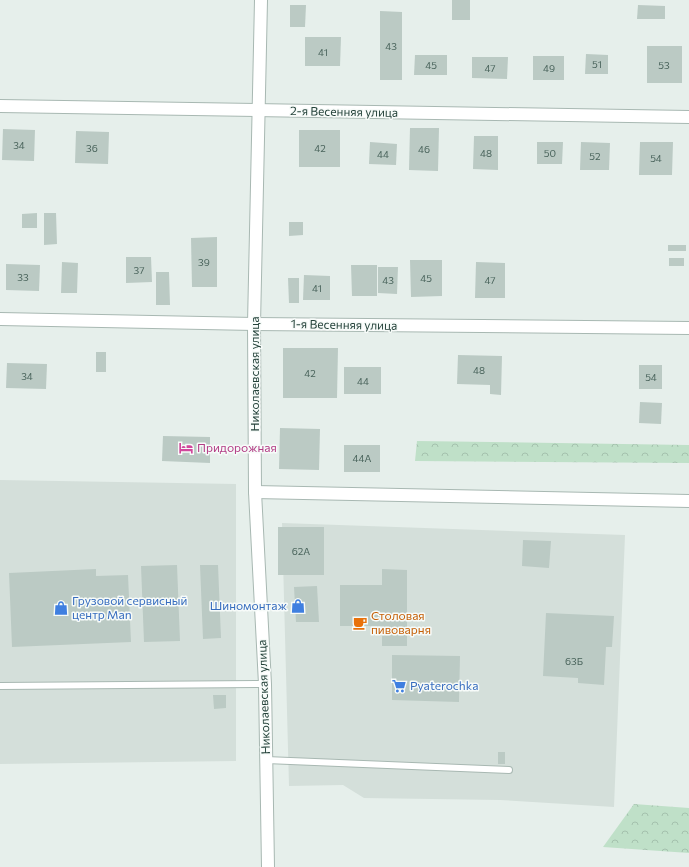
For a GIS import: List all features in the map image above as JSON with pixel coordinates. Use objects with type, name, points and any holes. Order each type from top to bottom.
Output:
[{"type":"street","name":"Николаевская улица","points":[[261,0],[260,111],[254,324],[255,492],[265,684],[268,867]]},
{"type":"street","name":"2-я Весенняя улица","points":[[0,106],[689,118]]},
{"type":"street","name":"1-я Весенняя улица","points":[[0,319],[254,324],[689,328]]},
{"type":"street","points":[[255,492],[689,501]]},
{"type":"lane","points":[[0,686],[265,684]]},
{"type":"lane","points":[[266,760],[509,770]]},
{"type":"shaded area","points":[[0,480],[236,484],[236,761],[0,764]]},
{"type":"shaded area","points":[[282,523],[625,535],[614,807],[500,800],[364,798],[343,785],[289,786]]},
{"type":"green space","points":[[417,441],[689,445],[689,463],[415,461]]},
{"type":"green space","points":[[634,804],[689,808],[689,853],[603,847]]},
{"type":"building","points":[[452,0],[470,0],[470,20],[452,20]]},
{"type":"building","points":[[290,5],[306,5],[305,27],[290,27]]},
{"type":"building","points":[[638,5],[665,6],[665,19],[637,19]]},
{"type":"building","points":[[380,11],[402,12],[402,80],[380,80]]},
{"type":"building","points":[[305,37],[341,37],[340,66],[305,66]]},
{"type":"building","points":[[647,46],[682,46],[682,83],[647,83]]},
{"type":"building","points":[[586,54],[608,55],[608,74],[585,74]]},
{"type":"building","points":[[415,55],[447,55],[447,75],[414,75]]},
{"type":"building","points":[[533,56],[564,56],[564,80],[533,80]]},
{"type":"building","points":[[472,57],[508,57],[507,79],[472,78]]},
{"type":"building","points":[[410,128],[439,128],[438,171],[409,170]]},
{"type":"building","points":[[3,129],[35,130],[34,161],[2,160]]},
{"type":"building","points":[[299,130],[340,130],[340,167],[299,167]]},
{"type":"building","points":[[76,131],[109,132],[108,164],[75,163]]},
{"type":"building","points":[[474,136],[498,136],[498,170],[473,169]]},
{"type":"building","points":[[370,142],[397,144],[396,165],[369,164]]},
{"type":"building","points":[[537,142],[563,142],[562,164],[537,164]]},
{"type":"building","points":[[581,142],[610,143],[609,170],[580,170]]},
{"type":"building","points":[[640,142],[673,142],[672,175],[639,175]]},
{"type":"building","points":[[37,213],[37,228],[22,228],[22,214]]},
{"type":"building","points":[[44,213],[56,213],[57,244],[44,245]]},
{"type":"building","points":[[289,222],[303,222],[303,235],[289,236]]},
{"type":"building","points":[[217,237],[217,287],[192,287],[191,238]]},
{"type":"building","points":[[668,245],[686,245],[686,251],[668,251]]},
{"type":"building","points":[[126,257],[151,257],[152,282],[126,283]]},
{"type":"building","points":[[669,258],[684,258],[684,266],[669,266]]},
{"type":"building","points":[[410,260],[442,260],[442,296],[411,297]]},
{"type":"building","points":[[62,262],[78,263],[77,293],[61,293]]},
{"type":"building","points":[[476,262],[505,263],[505,298],[475,298]]},
{"type":"building","points":[[6,264],[40,265],[39,291],[6,290]]},
{"type":"building","points":[[351,265],[377,265],[377,296],[352,296]]},
{"type":"building","points":[[378,267],[398,267],[397,294],[378,293]]},
{"type":"building","points":[[156,272],[169,272],[170,305],[156,305]]},
{"type":"building","points":[[304,275],[330,276],[330,300],[303,300]]},
{"type":"building","points":[[288,278],[299,278],[299,303],[289,303]]},
{"type":"building","points":[[283,348],[338,348],[337,398],[283,398]]},
{"type":"building","points":[[96,352],[106,352],[106,372],[96,372]]},
{"type":"building","points":[[458,355],[502,356],[501,395],[490,394],[490,385],[457,384]]},
{"type":"building","points":[[7,363],[47,364],[46,389],[6,388]]},
{"type":"building","points":[[639,365],[662,365],[662,389],[639,389]]},
{"type":"building","points":[[344,367],[381,367],[381,394],[344,394]]},
{"type":"building","points":[[640,402],[662,403],[661,424],[639,423]]},
{"type":"building","points":[[280,428],[320,429],[319,470],[279,469]]},
{"type":"building","points":[[163,436],[210,437],[210,463],[162,461]]},
{"type":"building","points":[[344,445],[380,445],[380,472],[344,472]]},
{"type":"building","points":[[278,527],[324,527],[324,575],[278,575]]},
{"type":"building","points":[[523,540],[551,541],[549,568],[522,566]]},
{"type":"building","points":[[177,565],[180,641],[144,642],[141,566]]},
{"type":"building","points":[[200,565],[218,565],[221,638],[203,639]]},
{"type":"building","points":[[96,569],[96,576],[128,575],[131,642],[12,647],[9,573]]},
{"type":"building","points":[[382,569],[407,570],[407,646],[382,646],[382,626],[340,626],[340,585],[382,585]]},
{"type":"building","points":[[317,586],[319,622],[296,622],[294,587]]},
{"type":"building","points":[[546,613],[614,616],[612,647],[606,647],[604,685],[578,683],[578,678],[543,676]]},
{"type":"building","points":[[392,655],[460,656],[459,702],[392,700]]},
{"type":"building","points":[[213,695],[226,695],[226,708],[214,709]]},
{"type":"building","points":[[498,752],[505,752],[505,764],[498,764]]},
{"type":"place","name":"Придорожная","points":[[186,448]]},
{"type":"place","name":"Шиномонтаж","points":[[298,606]]},
{"type":"place","name":"Грузовой сервисный центр Man","points":[[61,608]]},
{"type":"place","name":"Столовая пивоварня","points":[[360,623]]},
{"type":"place","name":"Pyaterochka","points":[[399,686]]}]
